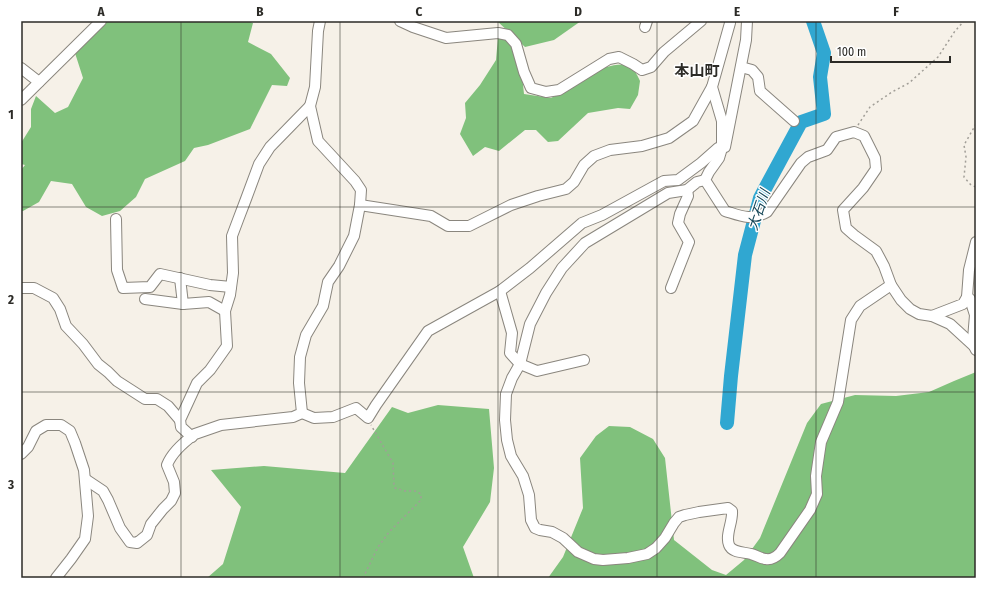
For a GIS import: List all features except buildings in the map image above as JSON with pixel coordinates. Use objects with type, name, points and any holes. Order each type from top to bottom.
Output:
[{"type":"street","points":[[21,100],[101,21]]},
{"type":"street","points":[[302,413],[299,383],[300,357],[306,335],[324,306],[328,282],[339,266],[354,236],[360,205],[361,190],[356,181],[318,140],[310,106],[315,87],[318,31],[320,21]]},
{"type":"street","points":[[400,21],[446,38],[498,33],[508,35],[516,44],[530,88],[546,92],[559,90],[609,59],[619,57],[642,70],[651,67],[664,52],[701,21]]},
{"type":"street","points":[[360,205],[431,216],[448,226],[469,226],[511,205],[566,189],[574,182],[584,165],[594,156],[610,150],[642,146],[669,138],[693,121],[712,87],[730,21]]},
{"type":"street","points":[[85,479],[103,491],[120,528],[130,542],[137,543],[147,535],[154,519],[171,502],[175,493],[174,482],[167,465],[169,458],[195,434],[221,425],[293,417],[302,413],[314,418],[333,417],[356,408],[368,418],[376,404],[428,331],[500,291],[530,268],[582,223],[602,215],[664,181],[678,180],[718,148],[725,147],[746,40],[747,21]]},
{"type":"street","points":[[741,67],[752,70],[758,77],[760,91],[794,121]]},
{"type":"street","points":[[21,68],[39,82]]},
{"type":"street","points":[[712,87],[722,121],[722,148],[719,158],[705,180],[697,182],[687,190],[668,194],[585,243],[562,268],[546,293],[530,324],[520,364],[512,378],[506,394],[505,420],[507,440],[511,456],[523,476],[529,495],[531,520],[535,528],[552,532],[563,538],[578,552],[594,559],[603,560],[628,558],[647,554],[656,548],[665,538],[679,517],[698,512],[728,508],[732,511],[733,516],[728,544],[731,548],[766,559],[776,558],[810,510],[817,494],[816,476],[821,442],[838,402],[850,320],[860,306],[890,285]]},
{"type":"street","points":[[180,420],[197,383],[210,370],[227,346],[225,311],[233,274],[232,236],[259,164],[270,148],[310,106]]},
{"type":"street","points":[[705,180],[725,211],[746,218],[759,216],[767,212],[801,163],[808,157],[827,150],[836,137],[854,132],[864,136],[875,158],[876,169],[863,188],[843,210],[846,228],[854,236],[876,251],[884,266],[890,285],[910,309],[919,314],[932,316],[950,324],[975,348]]},
{"type":"street","points":[[671,288],[690,242],[678,223],[680,214],[688,196],[687,190]]},
{"type":"street","points":[[116,219],[117,270],[123,288],[150,287],[160,274],[210,285],[231,287]]},
{"type":"street","points":[[932,316],[963,304],[966,297],[968,270],[976,242]]},
{"type":"street","points":[[180,278],[183,304]]},
{"type":"street","points":[[21,288],[34,288],[53,298],[60,309],[66,326],[84,344],[98,364],[117,381],[146,399],[157,399],[168,406],[180,420],[181,427],[192,437]]},
{"type":"street","points":[[500,291],[512,333],[510,353],[520,364],[537,371],[584,360]]},
{"type":"street","points":[[966,297],[970,299],[975,315],[973,339],[975,348]]},
{"type":"street","points":[[145,299],[183,304],[209,302],[225,311]]},
{"type":"street","points":[[21,454],[28,447],[36,431],[46,425],[61,425],[70,431],[84,470],[88,516],[85,538],[56,578]]},
{"type":"path","points":[[854,132],[870,107],[892,92],[909,83],[938,57],[955,31],[964,21]]},
{"type":"path","points":[[976,124],[964,145],[966,157],[964,177],[971,185],[976,187]]},
{"type":"path","points":[[363,578],[378,547],[389,532],[421,500],[421,494],[415,491],[396,488],[394,485],[393,463],[368,418]]},
{"type":"green space","points":[[107,21],[247,21],[253,23],[248,42],[271,54],[290,78],[287,86],[272,85],[250,129],[208,145],[194,148],[185,161],[145,179],[136,197],[120,211],[102,216],[86,207],[72,184],[51,181],[39,202],[21,211],[21,170],[25,165],[21,164],[21,143],[31,127],[31,109],[36,96],[55,113],[68,107],[83,78],[75,53]]},
{"type":"green space","points":[[497,21],[581,21],[554,40],[525,47]]},
{"type":"green space","points":[[498,37],[508,40],[522,75],[524,94],[551,98],[582,82],[591,71],[622,64],[631,67],[640,81],[638,95],[630,109],[618,108],[588,113],[558,141],[548,142],[536,130],[525,130],[499,151],[485,147],[473,156],[460,134],[466,118],[465,103],[480,85],[496,60]]},
{"type":"green space","points":[[976,372],[976,578],[548,578],[563,557],[583,508],[580,458],[596,436],[609,426],[630,427],[653,439],[665,458],[674,540],[712,570],[726,575],[744,560],[760,538],[807,423],[821,404],[855,395],[896,396],[929,392]]},
{"type":"green space","points":[[438,405],[489,409],[494,468],[490,502],[463,547],[474,578],[207,578],[223,564],[241,507],[211,470],[264,466],[345,473],[392,407],[408,413]]},
{"type":"waterway","name":"大石川","points":[[727,423],[745,255],[760,198],[801,122],[824,114],[820,77],[824,53],[813,21]]},
{"type":"district","name":"本山町","points":[[697,71]]}]
